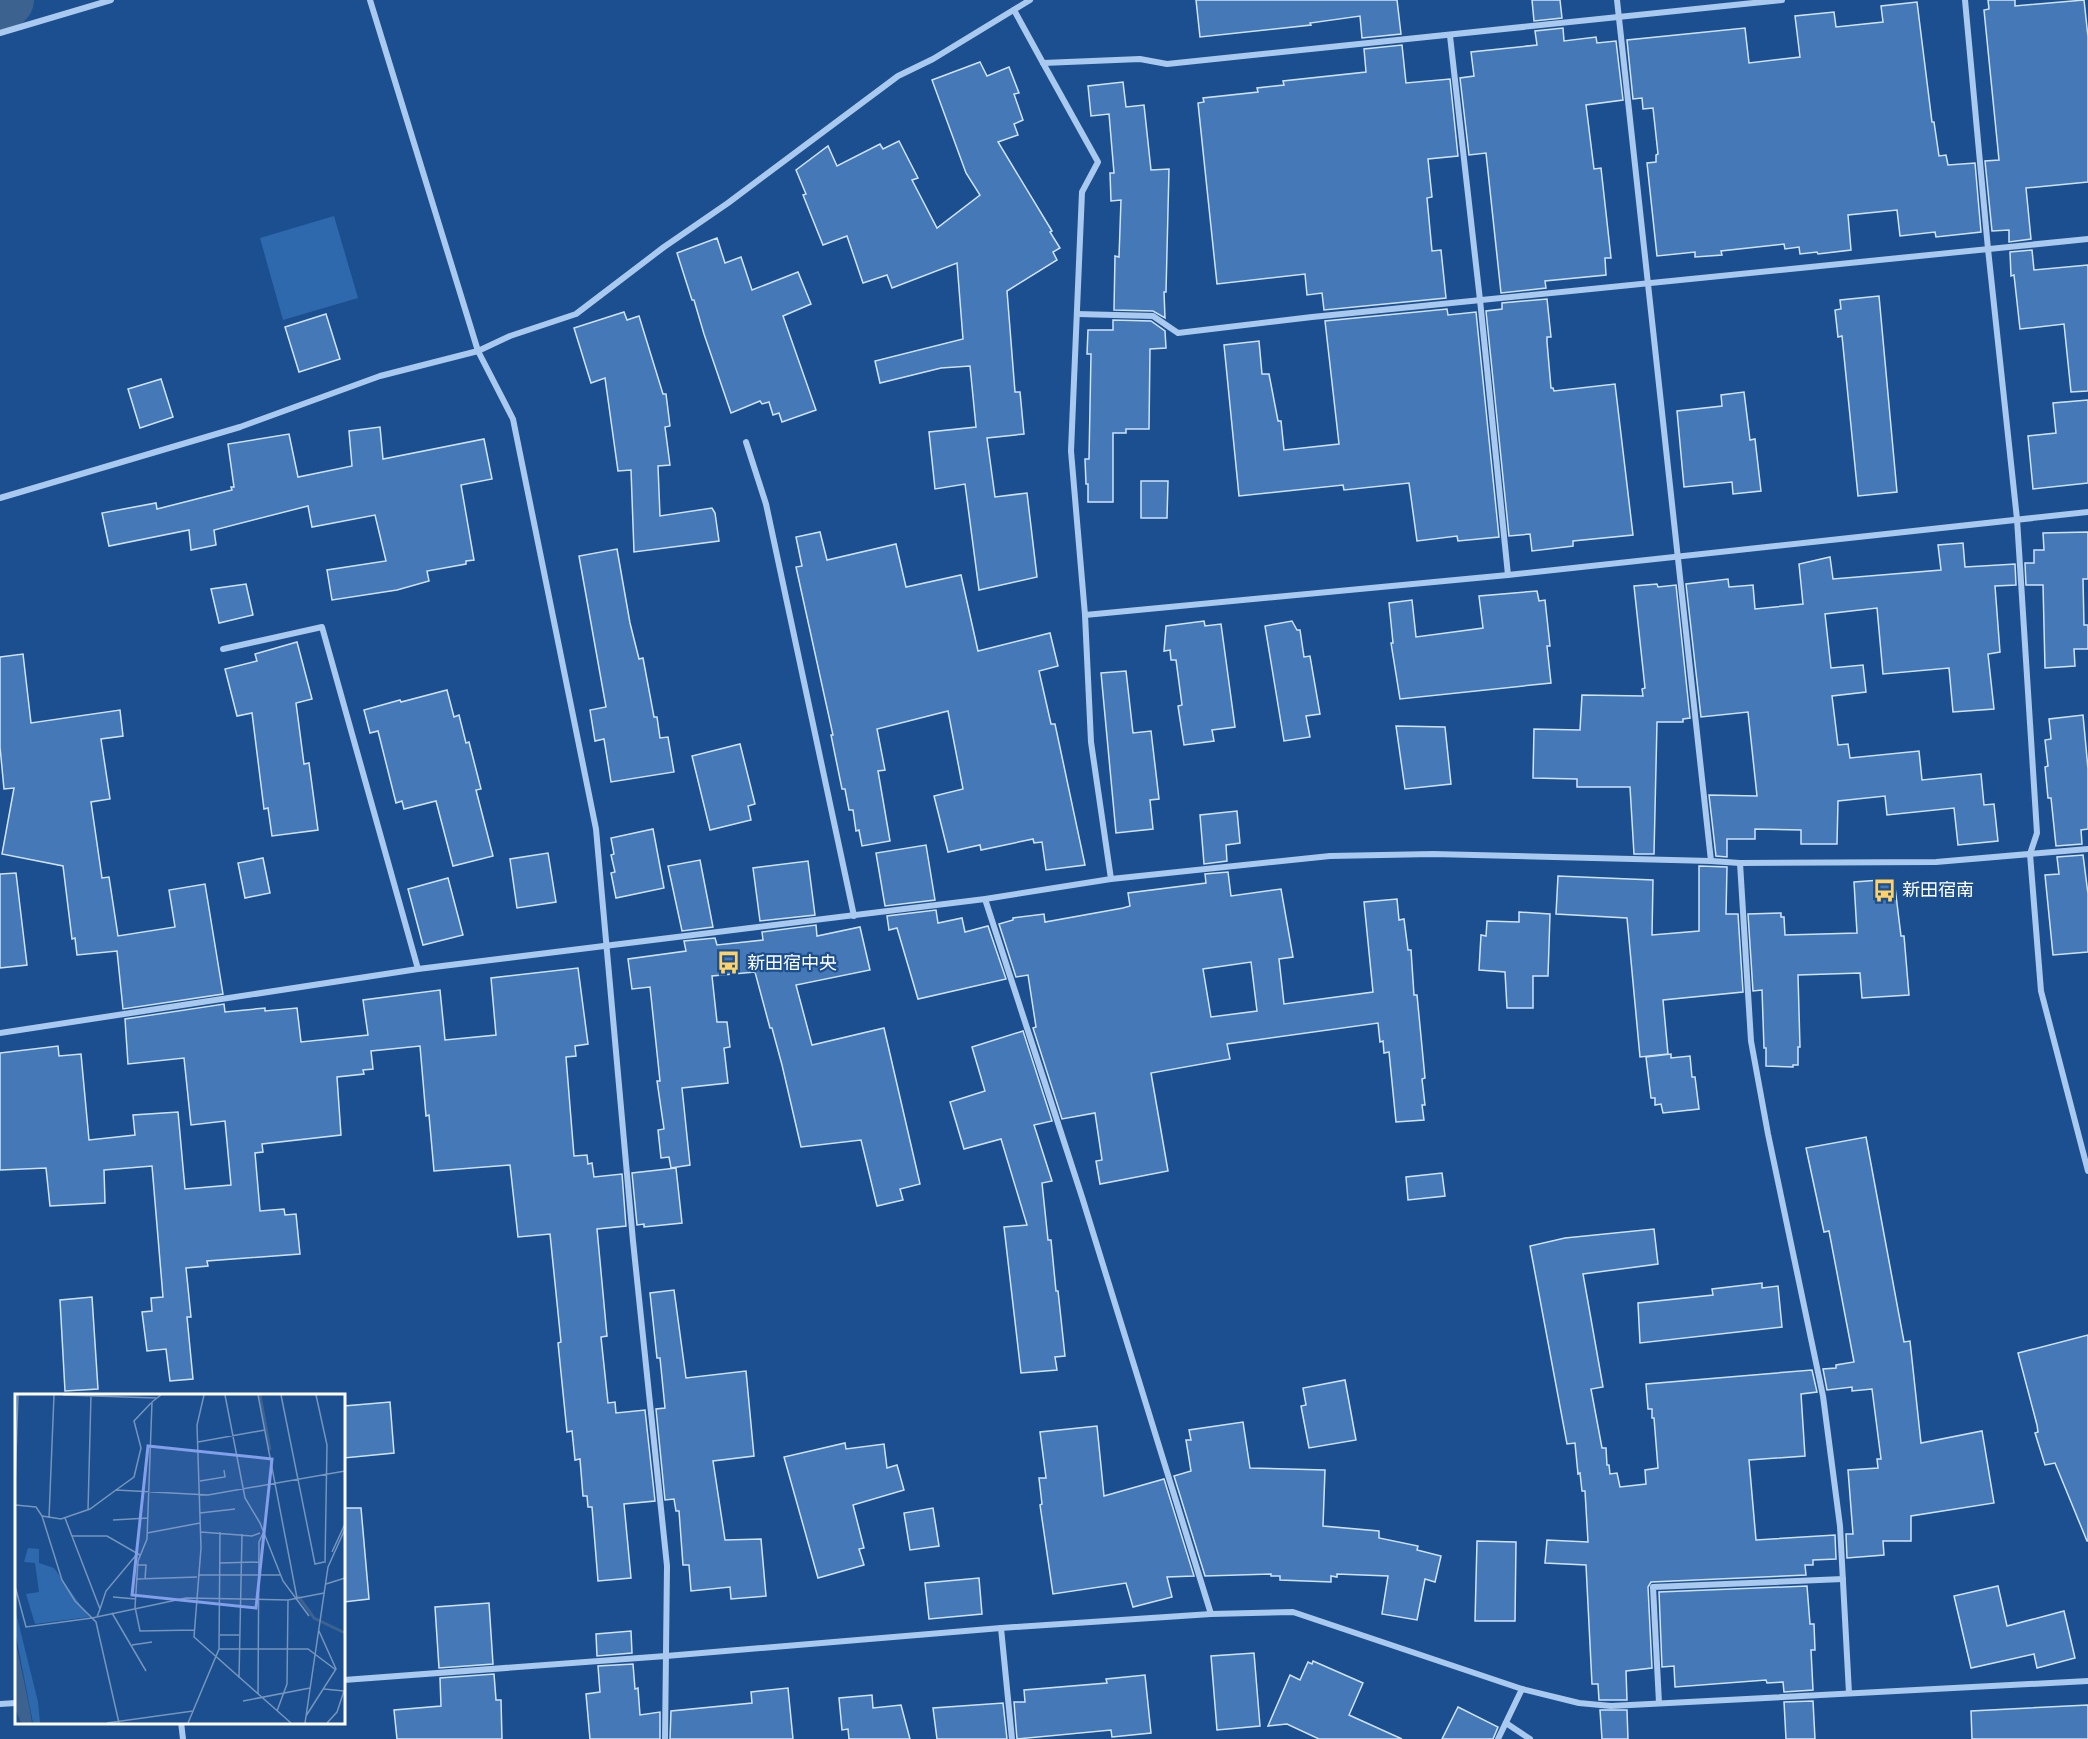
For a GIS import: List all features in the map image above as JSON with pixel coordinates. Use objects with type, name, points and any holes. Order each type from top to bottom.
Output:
[{"type":"street","points":[[0,33],[111,0]]},
{"type":"street","points":[[370,0],[478,351],[513,419],[596,829],[633,1241],[667,1566],[665,1739]]},
{"type":"street","points":[[0,498],[240,427],[380,376],[478,351],[510,336],[576,314],[898,76],[933,59],[1030,0]]},
{"type":"street","points":[[1617,0],[1711,861]]},
{"type":"street","points":[[1043,63],[1140,59],[1167,64],[1782,0]]},
{"type":"street","points":[[1965,0],[1988,249],[2017,519],[2037,833],[2030,854],[2041,991],[2088,1171]]},
{"type":"street","points":[[1014,10],[1098,162],[1082,192],[1071,451],[1085,615],[1091,742],[1111,879]]},
{"type":"street","points":[[1449,36],[1480,300],[1508,575]]},
{"type":"street","points":[[1077,314],[1153,316],[1178,333],[2088,239]]},
{"type":"street","points":[[746,442],[766,504],[854,916]]},
{"type":"street","points":[[1085,615],[1677,558],[2088,512]]},
{"type":"street","points":[[223,649],[322,627],[418,969]]},
{"type":"street","points":[[0,1033],[418,969],[985,899],[1111,879],[1330,856],[1433,854],[1740,863],[1936,862],[2088,849]]},
{"type":"street","points":[[1740,863],[1751,1041],[1768,1134],[1823,1396],[1840,1526],[1849,1693]]},
{"type":"street","points":[[985,899],[1082,1197],[1212,1614]]},
{"type":"street","points":[[1659,1703],[1653,1587],[1843,1579]]},
{"type":"street","points":[[345,1680],[1000,1628],[1212,1614],[1293,1612],[1522,1689],[1579,1703],[1600,1705],[2088,1681]]},
{"type":"street","points":[[1000,1628],[1012,1739]]},
{"type":"street","points":[[1498,1739],[1522,1689]]},
{"type":"street","points":[[0,1704],[15,1703]]},
{"type":"street","points":[[1506,1723],[1530,1739]]},
{"type":"street","points":[[181,1724],[183,1739]]},
{"type":"shaded area","points":[[334,216],[358,298],[283,320],[260,238]]},
{"type":"building","points":[[1196,0],[1397,0],[1401,34],[1362,38],[1360,16],[1310,23],[1311,25],[1200,37]]},
{"type":"building","points":[[1532,0],[1560,0],[1562,18],[1534,21]]},
{"type":"building","points":[[1988,0],[2015,0],[2015,6],[2084,0],[2088,37],[2088,182],[2026,188],[2031,239],[2009,242],[2009,230],[1992,231],[1985,161],[1999,160],[1984,10],[1989,9]]},
{"type":"building","points":[[1917,2],[1932,122],[1934,122],[1939,156],[1946,155],[1948,165],[1975,163],[1981,232],[1936,237],[1935,232],[1900,236],[1897,210],[1848,215],[1851,250],[1800,254],[1799,247],[1785,249],[1784,244],[1721,251],[1722,255],[1695,257],[1695,252],[1657,256],[1647,163],[1656,162],[1658,154],[1653,108],[1643,109],[1642,98],[1633,99],[1627,40],[1745,28],[1749,63],[1800,57],[1795,16],[1834,12],[1836,27],[1883,22],[1881,6]]},
{"type":"building","points":[[1563,28],[1564,41],[1596,37],[1597,43],[1616,41],[1623,100],[1586,105],[1594,169],[1601,168],[1611,258],[1605,258],[1606,275],[1545,281],[1546,288],[1501,293],[1486,153],[1469,155],[1460,78],[1474,76],[1471,52],[1537,45],[1535,31]]},
{"type":"building","points":[[1402,45],[1406,83],[1450,79],[1458,156],[1428,159],[1432,197],[1427,198],[1432,251],[1441,250],[1446,298],[1324,310],[1322,293],[1307,295],[1305,274],[1217,284],[1198,103],[1204,102],[1203,98],[1258,92],[1257,88],[1284,85],[1283,81],[1366,72],[1364,49]]},
{"type":"building","points":[[980,62],[987,76],[1009,67],[1019,93],[1014,94],[1023,120],[1014,124],[1018,135],[998,142],[1060,248],[1053,252],[1057,260],[1007,291],[1015,392],[1020,392],[1024,434],[987,438],[995,497],[1027,493],[1037,577],[979,590],[965,484],[935,489],[929,432],[976,427],[970,366],[941,368],[880,383],[875,361],[963,339],[957,263],[892,288],[887,275],[863,283],[847,236],[823,245],[803,195],[806,194],[796,170],[828,146],[837,166],[880,144],[883,149],[899,141],[918,178],[912,180],[937,228],[980,195],[966,173],[932,80]]},
{"type":"building","points":[[1123,82],[1126,107],[1144,105],[1151,170],[1169,169],[1165,318],[1153,311],[1114,310],[1115,256],[1119,257],[1121,200],[1111,201],[1110,173],[1114,173],[1109,114],[1091,116],[1088,86]]},
{"type":"building","points":[[717,238],[725,263],[741,257],[752,290],[798,272],[811,304],[783,316],[816,410],[782,422],[779,413],[773,415],[769,402],[762,404],[760,401],[731,413],[677,253]]},
{"type":"building","points":[[2032,250],[2034,270],[2088,265],[2088,391],[2071,392],[2064,324],[2020,329],[2014,275],[2011,276],[2010,252]]},
{"type":"building","points":[[1879,296],[1897,492],[1858,496],[1842,336],[1838,337],[1835,310],[1841,309],[1840,300]]},
{"type":"building","points":[[1547,299],[1551,337],[1547,337],[1551,388],[1554,391],[1615,384],[1633,535],[1573,541],[1573,546],[1532,551],[1530,534],[1509,536],[1486,311],[1502,309],[1502,303]]},
{"type":"building","points":[[1447,309],[1448,315],[1476,312],[1499,537],[1458,541],[1457,536],[1417,541],[1409,483],[1344,490],[1343,485],[1239,496],[1224,345],[1259,341],[1262,374],[1269,374],[1278,421],[1281,421],[1284,450],[1339,444],[1325,321]]},
{"type":"building","points":[[624,312],[627,320],[639,316],[663,394],[666,394],[670,426],[665,427],[670,465],[658,466],[660,516],[712,508],[715,513],[719,541],[634,552],[631,470],[618,471],[605,378],[591,383],[574,328]]},
{"type":"building","points":[[326,314],[340,359],[299,372],[285,327]]},
{"type":"building","points":[[1113,320],[1151,321],[1165,331],[1166,348],[1150,349],[1149,429],[1126,429],[1126,433],[1113,433],[1113,502],[1088,502],[1085,459],[1089,459],[1091,354],[1087,354],[1088,330],[1113,330]]},
{"type":"building","points":[[161,379],[173,417],[140,428],[128,389]]},
{"type":"building","points":[[1744,392],[1750,440],[1755,439],[1761,491],[1733,494],[1732,482],[1684,487],[1677,411],[1722,406],[1721,395]]},
{"type":"building","points":[[2088,400],[2088,483],[2033,489],[2028,436],[2056,433],[2053,403]]},
{"type":"building","points":[[380,427],[383,459],[484,439],[492,479],[461,485],[474,560],[466,561],[466,564],[427,571],[429,581],[397,590],[332,600],[327,570],[386,561],[375,515],[312,527],[308,506],[214,530],[216,545],[191,550],[189,530],[109,546],[102,513],[156,503],[157,509],[232,490],[231,487],[234,487],[228,444],[289,434],[298,477],[352,466],[349,431]]},
{"type":"building","points":[[1141,481],[1168,481],[1167,518],[1141,518]]},
{"type":"building","points":[[820,532],[827,560],[896,544],[906,587],[961,575],[978,651],[1050,633],[1058,666],[1039,671],[1051,724],[1055,724],[1085,865],[1046,870],[1042,842],[1034,843],[1033,839],[981,850],[980,845],[948,852],[934,796],[963,789],[948,711],[877,729],[885,770],[878,771],[890,841],[862,846],[859,830],[856,831],[853,810],[849,810],[845,789],[842,789],[831,735],[833,735],[796,567],[802,566],[796,537]]},
{"type":"building","points":[[2088,532],[2088,579],[2083,579],[2084,625],[2088,625],[2088,649],[2074,649],[2075,666],[2045,668],[2043,585],[2026,585],[2025,563],[2034,563],[2034,550],[2044,550],[2043,533]]},
{"type":"building","points":[[1963,543],[1965,567],[2015,564],[2016,585],[1995,586],[2000,652],[1988,654],[1994,709],[1953,712],[1949,668],[1883,674],[1877,608],[1825,614],[1831,668],[1863,665],[1866,692],[1832,696],[1838,745],[1848,744],[1850,758],[1919,751],[1922,780],[1981,774],[1984,805],[1994,804],[1998,841],[1958,845],[1954,808],[1887,815],[1885,796],[1838,801],[1837,844],[1801,844],[1801,830],[1755,829],[1755,839],[1727,839],[1727,857],[1716,856],[1709,795],[1757,796],[1748,712],[1701,717],[1686,584],[1728,579],[1729,587],[1753,585],[1755,609],[1803,604],[1799,564],[1830,557],[1833,579],[1941,570],[1938,545]]},
{"type":"building","points":[[617,549],[639,659],[643,658],[660,738],[668,737],[674,772],[611,782],[604,739],[595,741],[590,710],[606,707],[579,556]]},
{"type":"building","points":[[246,584],[253,615],[219,623],[211,589]]},
{"type":"building","points":[[1657,584],[1658,587],[1676,585],[1690,718],[1683,719],[1683,722],[1657,722],[1654,854],[1634,854],[1630,787],[1577,787],[1577,779],[1533,778],[1534,729],[1580,730],[1582,695],[1643,696],[1642,689],[1645,688],[1634,586]]},
{"type":"building","points":[[1537,591],[1539,601],[1545,600],[1551,683],[1400,699],[1391,643],[1393,643],[1389,603],[1412,600],[1416,637],[1483,628],[1479,596]]},
{"type":"building","points":[[1204,621],[1205,626],[1221,624],[1235,727],[1212,730],[1214,741],[1184,745],[1178,706],[1182,705],[1176,660],[1171,660],[1170,650],[1164,651],[1166,626]]},
{"type":"building","points":[[1292,621],[1297,630],[1300,630],[1304,657],[1310,656],[1320,714],[1306,716],[1310,737],[1284,741],[1265,626]]},
{"type":"building","points":[[297,642],[312,699],[296,703],[304,764],[309,763],[318,830],[272,836],[268,808],[264,809],[252,713],[237,716],[225,669],[257,661],[255,654]]},
{"type":"building","points":[[23,654],[31,723],[120,710],[123,736],[101,739],[110,799],[91,802],[102,878],[109,877],[118,936],[175,927],[169,890],[205,884],[223,994],[123,1009],[117,951],[77,955],[75,938],[72,939],[63,866],[2,854],[14,788],[4,789],[0,747],[0,657]]},
{"type":"building","points":[[1126,671],[1133,733],[1151,731],[1159,799],[1150,800],[1153,829],[1116,833],[1101,673]]},
{"type":"building","points":[[447,690],[454,717],[459,715],[466,743],[469,742],[481,789],[476,790],[493,856],[453,866],[436,801],[404,809],[402,801],[396,803],[378,731],[370,733],[364,710]]},
{"type":"building","points":[[2083,715],[2088,769],[2088,829],[2081,830],[2082,844],[2056,846],[2045,767],[2048,766],[2045,740],[2051,739],[2049,719]]},
{"type":"building","points":[[1396,726],[1445,727],[1451,784],[1405,789]]},
{"type":"building","points":[[740,744],[755,804],[748,806],[751,820],[710,830],[692,756]]},
{"type":"building","points":[[1237,811],[1240,843],[1226,845],[1227,861],[1204,864],[1200,815]]},
{"type":"building","points":[[653,829],[664,888],[616,898],[611,873],[615,872],[611,855],[614,854],[611,838]]},
{"type":"building","points":[[926,845],[935,900],[885,906],[876,853]]},
{"type":"building","points":[[548,853],[556,902],[517,908],[510,859]]},
{"type":"building","points":[[2083,855],[2088,894],[2088,952],[2053,955],[2045,875],[2059,874],[2057,857]]},
{"type":"building","points":[[263,858],[270,893],[245,898],[238,863]]},
{"type":"building","points":[[700,860],[713,927],[682,931],[668,866]]},
{"type":"building","points":[[808,861],[815,915],[760,921],[753,868]]},
{"type":"building","points":[[1699,866],[1727,867],[1726,914],[1738,914],[1743,992],[1663,1000],[1668,1054],[1640,1057],[1627,918],[1556,914],[1558,876],[1653,880],[1652,935],[1699,931]]},
{"type":"building","points":[[1228,872],[1231,896],[1281,889],[1293,957],[1279,959],[1284,1004],[1373,992],[1364,902],[1397,899],[1399,920],[1404,919],[1408,950],[1411,950],[1414,995],[1417,995],[1425,1078],[1422,1079],[1424,1120],[1396,1122],[1389,1052],[1384,1053],[1378,1023],[1227,1044],[1230,1059],[1151,1073],[1168,1171],[1100,1184],[1096,1161],[1102,1160],[1095,1113],[1062,1119],[1033,1028],[1036,1027],[1028,975],[1016,977],[999,924],[1013,920],[1013,918],[1044,914],[1045,922],[1123,908],[1130,906],[1128,893],[1206,883],[1205,874]],"holes":[[[1251,962],[1257,1011],[1211,1017],[1203,969]]]},
{"type":"building","points":[[16,873],[27,965],[0,968],[0,874]]},
{"type":"building","points":[[448,878],[463,935],[423,945],[408,889]]},
{"type":"building","points":[[1894,879],[1901,936],[1904,936],[1909,995],[1862,998],[1860,973],[1798,975],[1800,1047],[1798,1047],[1798,1065],[1793,1065],[1793,1067],[1766,1066],[1762,990],[1753,991],[1748,914],[1781,913],[1781,917],[1784,917],[1785,935],[1857,933],[1854,882]]},
{"type":"building","points":[[936,910],[938,923],[962,918],[965,932],[988,926],[1006,979],[918,999],[897,928],[889,930],[887,916]]},
{"type":"building","points":[[1519,912],[1550,914],[1548,976],[1533,976],[1533,1008],[1507,1008],[1505,972],[1479,970],[1481,935],[1486,936],[1487,921],[1519,922]]},
{"type":"building","points":[[816,925],[817,936],[860,927],[870,970],[796,985],[812,1045],[884,1028],[920,1184],[900,1189],[903,1200],[877,1206],[861,1140],[801,1147],[782,1065],[755,972],[712,976],[717,1022],[727,1022],[730,1047],[724,1048],[728,1083],[682,1088],[690,1165],[671,1168],[669,1157],[661,1158],[658,1130],[664,1129],[657,1081],[660,1081],[650,987],[632,989],[628,959],[686,951],[684,941],[715,938],[717,945],[763,940],[762,932]]},
{"type":"building","points":[[578,968],[588,1044],[575,1046],[576,1056],[566,1057],[574,1156],[587,1155],[588,1164],[592,1163],[594,1177],[622,1174],[626,1226],[597,1229],[607,1336],[601,1337],[608,1403],[615,1402],[616,1413],[645,1410],[655,1501],[624,1504],[631,1578],[598,1581],[592,1507],[588,1507],[587,1496],[583,1496],[580,1459],[575,1460],[572,1431],[567,1432],[550,1234],[518,1237],[510,1165],[434,1171],[429,1115],[426,1116],[420,1046],[371,1051],[373,1069],[363,1070],[364,1074],[337,1077],[341,1135],[262,1144],[263,1152],[255,1153],[260,1211],[284,1209],[285,1215],[296,1214],[300,1254],[207,1261],[208,1266],[186,1268],[191,1317],[187,1317],[193,1379],[170,1381],[166,1349],[147,1351],[142,1312],[152,1311],[151,1298],[163,1297],[152,1166],[104,1170],[105,1203],[50,1206],[46,1168],[0,1170],[0,1053],[58,1046],[59,1056],[81,1054],[89,1140],[135,1135],[133,1115],[178,1112],[185,1189],[231,1185],[225,1121],[191,1125],[184,1058],[128,1064],[125,1019],[224,1004],[225,1012],[297,1008],[301,1042],[368,1035],[363,1000],[440,990],[445,1040],[496,1035],[491,978]]},
{"type":"building","points":[[1023,1031],[1052,1121],[1034,1125],[1052,1181],[1042,1183],[1065,1356],[1055,1357],[1057,1370],[1021,1373],[1004,1227],[1027,1225],[1001,1139],[964,1149],[950,1102],[985,1091],[972,1047]]},
{"type":"building","points":[[1671,1054],[1671,1058],[1690,1056],[1699,1109],[1663,1113],[1661,1104],[1655,1105],[1655,1098],[1651,1098],[1646,1057]]},
{"type":"building","points":[[1866,1137],[1904,1342],[1910,1341],[1921,1443],[1982,1431],[1994,1503],[1911,1516],[1911,1541],[1883,1541],[1884,1555],[1847,1558],[1846,1534],[1853,1534],[1848,1470],[1878,1468],[1877,1459],[1881,1459],[1872,1389],[1852,1391],[1852,1387],[1827,1390],[1823,1369],[1836,1368],[1836,1365],[1854,1362],[1829,1231],[1824,1232],[1806,1148]]},
{"type":"building","points":[[676,1168],[682,1223],[644,1227],[644,1224],[637,1225],[632,1173]]},
{"type":"building","points":[[1442,1173],[1445,1196],[1408,1200],[1406,1177]]},
{"type":"building","points":[[1654,1229],[1658,1264],[1583,1274],[1603,1387],[1591,1389],[1602,1448],[1606,1448],[1610,1474],[1617,1473],[1620,1487],[1646,1484],[1645,1470],[1658,1468],[1654,1418],[1652,1418],[1652,1409],[1648,1409],[1646,1384],[1812,1370],[1817,1392],[1801,1394],[1805,1456],[1749,1460],[1756,1540],[1835,1535],[1836,1559],[1813,1560],[1813,1565],[1805,1565],[1806,1575],[1651,1582],[1648,1587],[1652,1668],[1626,1671],[1627,1700],[1599,1700],[1598,1684],[1592,1684],[1586,1565],[1545,1563],[1547,1540],[1588,1542],[1585,1491],[1582,1491],[1580,1473],[1578,1474],[1575,1443],[1567,1444],[1530,1246],[1565,1238]]},
{"type":"building","points":[[1762,1283],[1762,1288],[1778,1286],[1782,1327],[1640,1343],[1638,1303],[1713,1295],[1712,1289]]},
{"type":"building","points":[[674,1290],[686,1378],[746,1371],[754,1456],[713,1461],[725,1540],[761,1539],[766,1596],[731,1599],[730,1587],[691,1591],[689,1565],[683,1565],[679,1511],[676,1511],[674,1499],[665,1500],[656,1409],[665,1408],[650,1293]]},
{"type":"building","points":[[92,1297],[98,1389],[65,1391],[60,1300]]},
{"type":"building","points":[[2088,1335],[2087,1541],[2055,1463],[2045,1465],[2035,1433],[2038,1432],[2037,1425],[2018,1353]]},
{"type":"building","points":[[1345,1380],[1356,1440],[1309,1448],[1301,1406],[1306,1405],[1303,1388]]},
{"type":"building","points":[[390,1402],[394,1453],[345,1458],[345,1406]]},
{"type":"building","points":[[1243,1422],[1250,1468],[1325,1470],[1323,1526],[1379,1531],[1379,1538],[1418,1546],[1417,1550],[1441,1556],[1435,1582],[1425,1579],[1417,1620],[1382,1614],[1388,1576],[1337,1574],[1337,1577],[1331,1576],[1331,1582],[1280,1580],[1280,1576],[1271,1576],[1271,1574],[1205,1576],[1174,1476],[1191,1471],[1186,1440],[1191,1440],[1189,1430]]},
{"type":"building","points":[[1097,1426],[1104,1496],[1164,1479],[1194,1576],[1167,1577],[1172,1597],[1133,1607],[1126,1583],[1053,1594],[1040,1505],[1042,1504],[1039,1478],[1046,1478],[1040,1432]]},
{"type":"building","points":[[845,1443],[846,1449],[884,1444],[887,1468],[897,1465],[904,1490],[853,1505],[864,1548],[859,1549],[864,1565],[818,1578],[784,1457]]},
{"type":"building","points":[[345,1508],[361,1508],[369,1599],[345,1602]]},
{"type":"building","points":[[933,1508],[939,1546],[910,1550],[904,1513]]},
{"type":"building","points":[[1477,1541],[1516,1542],[1515,1621],[1475,1621]]},
{"type":"building","points":[[979,1578],[982,1614],[929,1619],[925,1583]]},
{"type":"building","points":[[1807,1586],[1810,1624],[1814,1624],[1815,1650],[1811,1650],[1813,1690],[1784,1692],[1783,1682],[1767,1683],[1766,1680],[1675,1687],[1674,1666],[1662,1667],[1659,1592]]},
{"type":"building","points":[[1998,1586],[2007,1626],[2064,1611],[2075,1658],[2037,1668],[2034,1654],[1971,1668],[1954,1596]]},
{"type":"building","points":[[489,1603],[493,1664],[439,1668],[435,1607]]},
{"type":"building","points":[[631,1631],[632,1653],[597,1656],[596,1634]]},
{"type":"building","points":[[1254,1653],[1260,1726],[1217,1730],[1211,1656]]},
{"type":"building","points":[[1313,1661],[1363,1683],[1349,1715],[1402,1739],[1319,1739],[1287,1724],[1268,1726],[1290,1675],[1300,1680],[1308,1662],[1312,1664]]},
{"type":"building","points":[[633,1664],[640,1715],[660,1712],[660,1739],[590,1739],[586,1694],[600,1692],[598,1666]]},
{"type":"building","points":[[494,1674],[496,1700],[501,1700],[502,1739],[397,1739],[394,1710],[441,1706],[440,1678]]},
{"type":"building","points":[[1145,1675],[1151,1733],[1112,1737],[1111,1730],[1017,1739],[1014,1702],[1025,1702],[1024,1690],[1107,1683],[1106,1679]]},
{"type":"building","points":[[788,1688],[793,1739],[670,1739],[671,1711],[752,1703],[751,1692]]},
{"type":"building","points":[[872,1695],[873,1708],[901,1705],[910,1739],[849,1739],[848,1729],[842,1730],[839,1698]]},
{"type":"building","points":[[1813,1701],[1815,1739],[1786,1739],[1784,1702]]},
{"type":"building","points":[[1003,1703],[1007,1739],[937,1739],[933,1708]]},
{"type":"building","points":[[2088,1705],[2088,1739],[1972,1739],[1971,1711]]},
{"type":"building","points":[[1458,1707],[1498,1727],[1493,1739],[1442,1739]]},
{"type":"building","points":[[1600,1710],[1627,1710],[1628,1739],[1602,1739]]},
{"type":"waterway","points":[[0,2],[6,0]]},
{"type":"place","name":"新田宿南","points":[[1884,890]]},
{"type":"place","name":"新田宿中央","points":[[729,963]]}]
